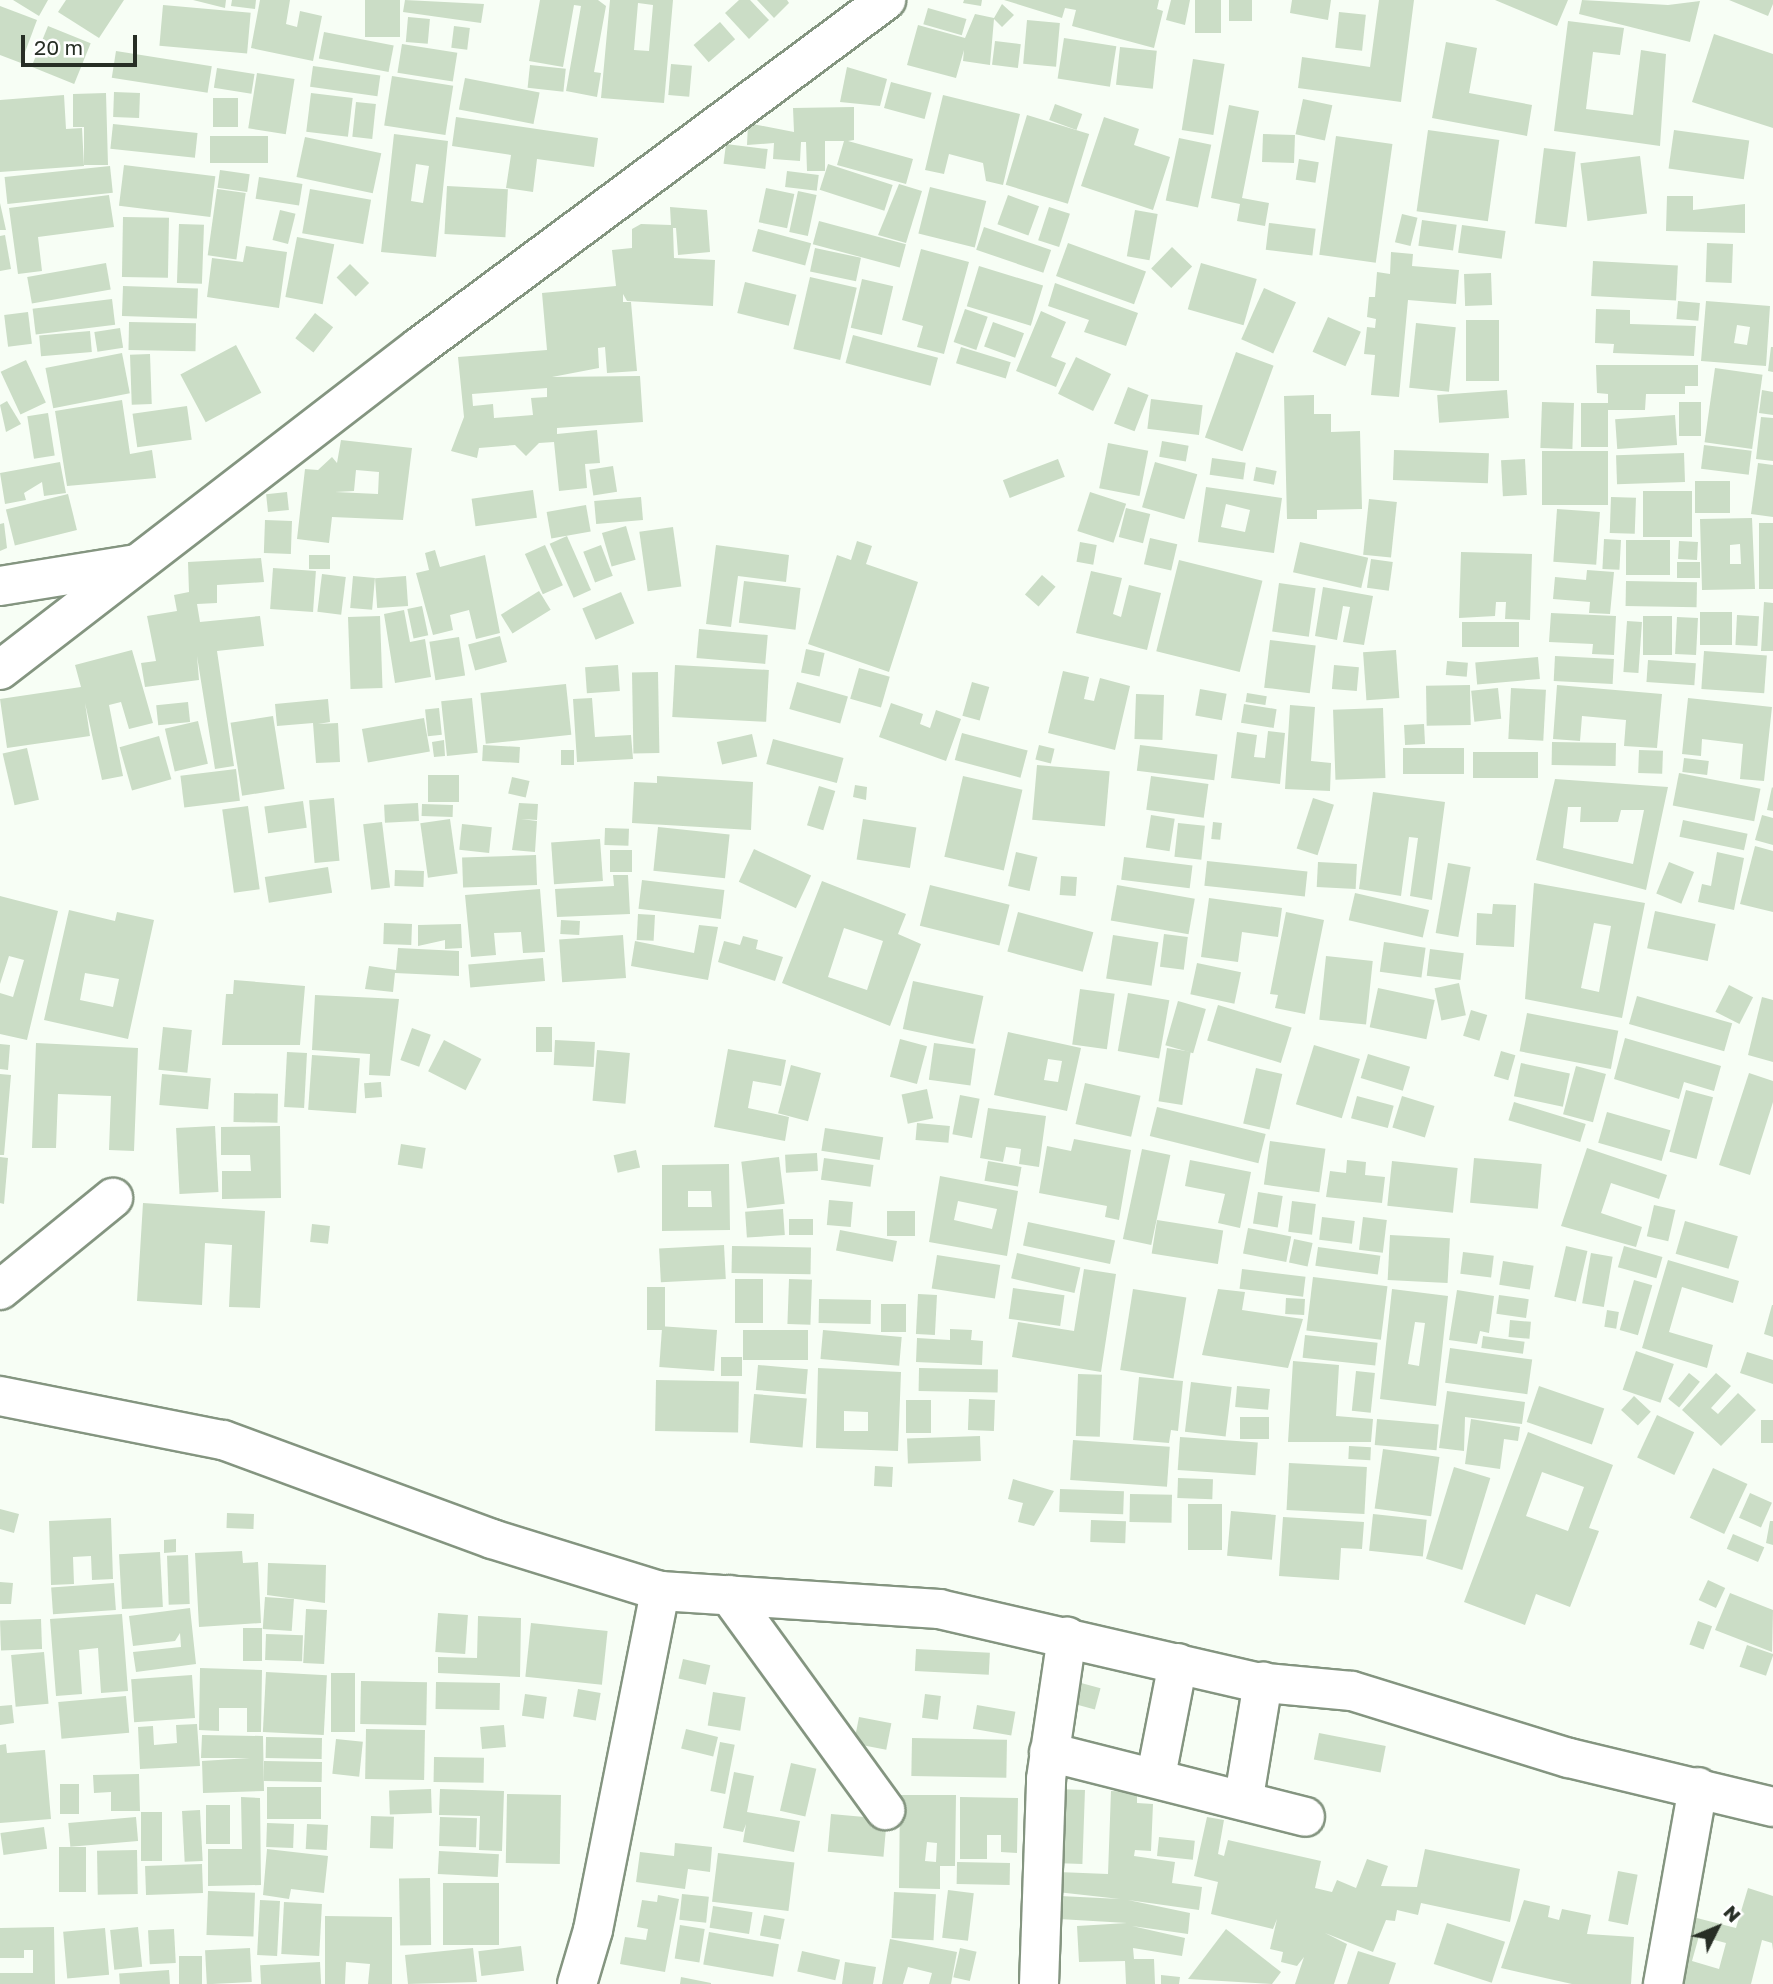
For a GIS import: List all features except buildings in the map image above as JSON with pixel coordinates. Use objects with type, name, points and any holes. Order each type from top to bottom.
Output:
[{"type":"street","points":[[0,670],[886,0]]},
{"type":"street","points":[[0,586],[140,563]]},
{"type":"street","points":[[0,1290],[113,1198]]},
{"type":"street","points":[[0,1396],[223,1440],[492,1539],[660,1591],[939,1609],[1263,1682],[1352,1690],[1569,1758],[1773,1807]]},
{"type":"street","points":[[576,1984],[593,1930],[660,1591]]},
{"type":"street","points":[[729,1595],[885,1810]]},
{"type":"street","points":[[1039,1984],[1049,1752],[1067,1637]]},
{"type":"street","points":[[1156,1776],[1178,1663]]},
{"type":"street","points":[[1244,1797],[1263,1682]]},
{"type":"street","points":[[1049,1752],[1244,1797],[1305,1817]]},
{"type":"street","points":[[1663,1984],[1698,1787]]}]
